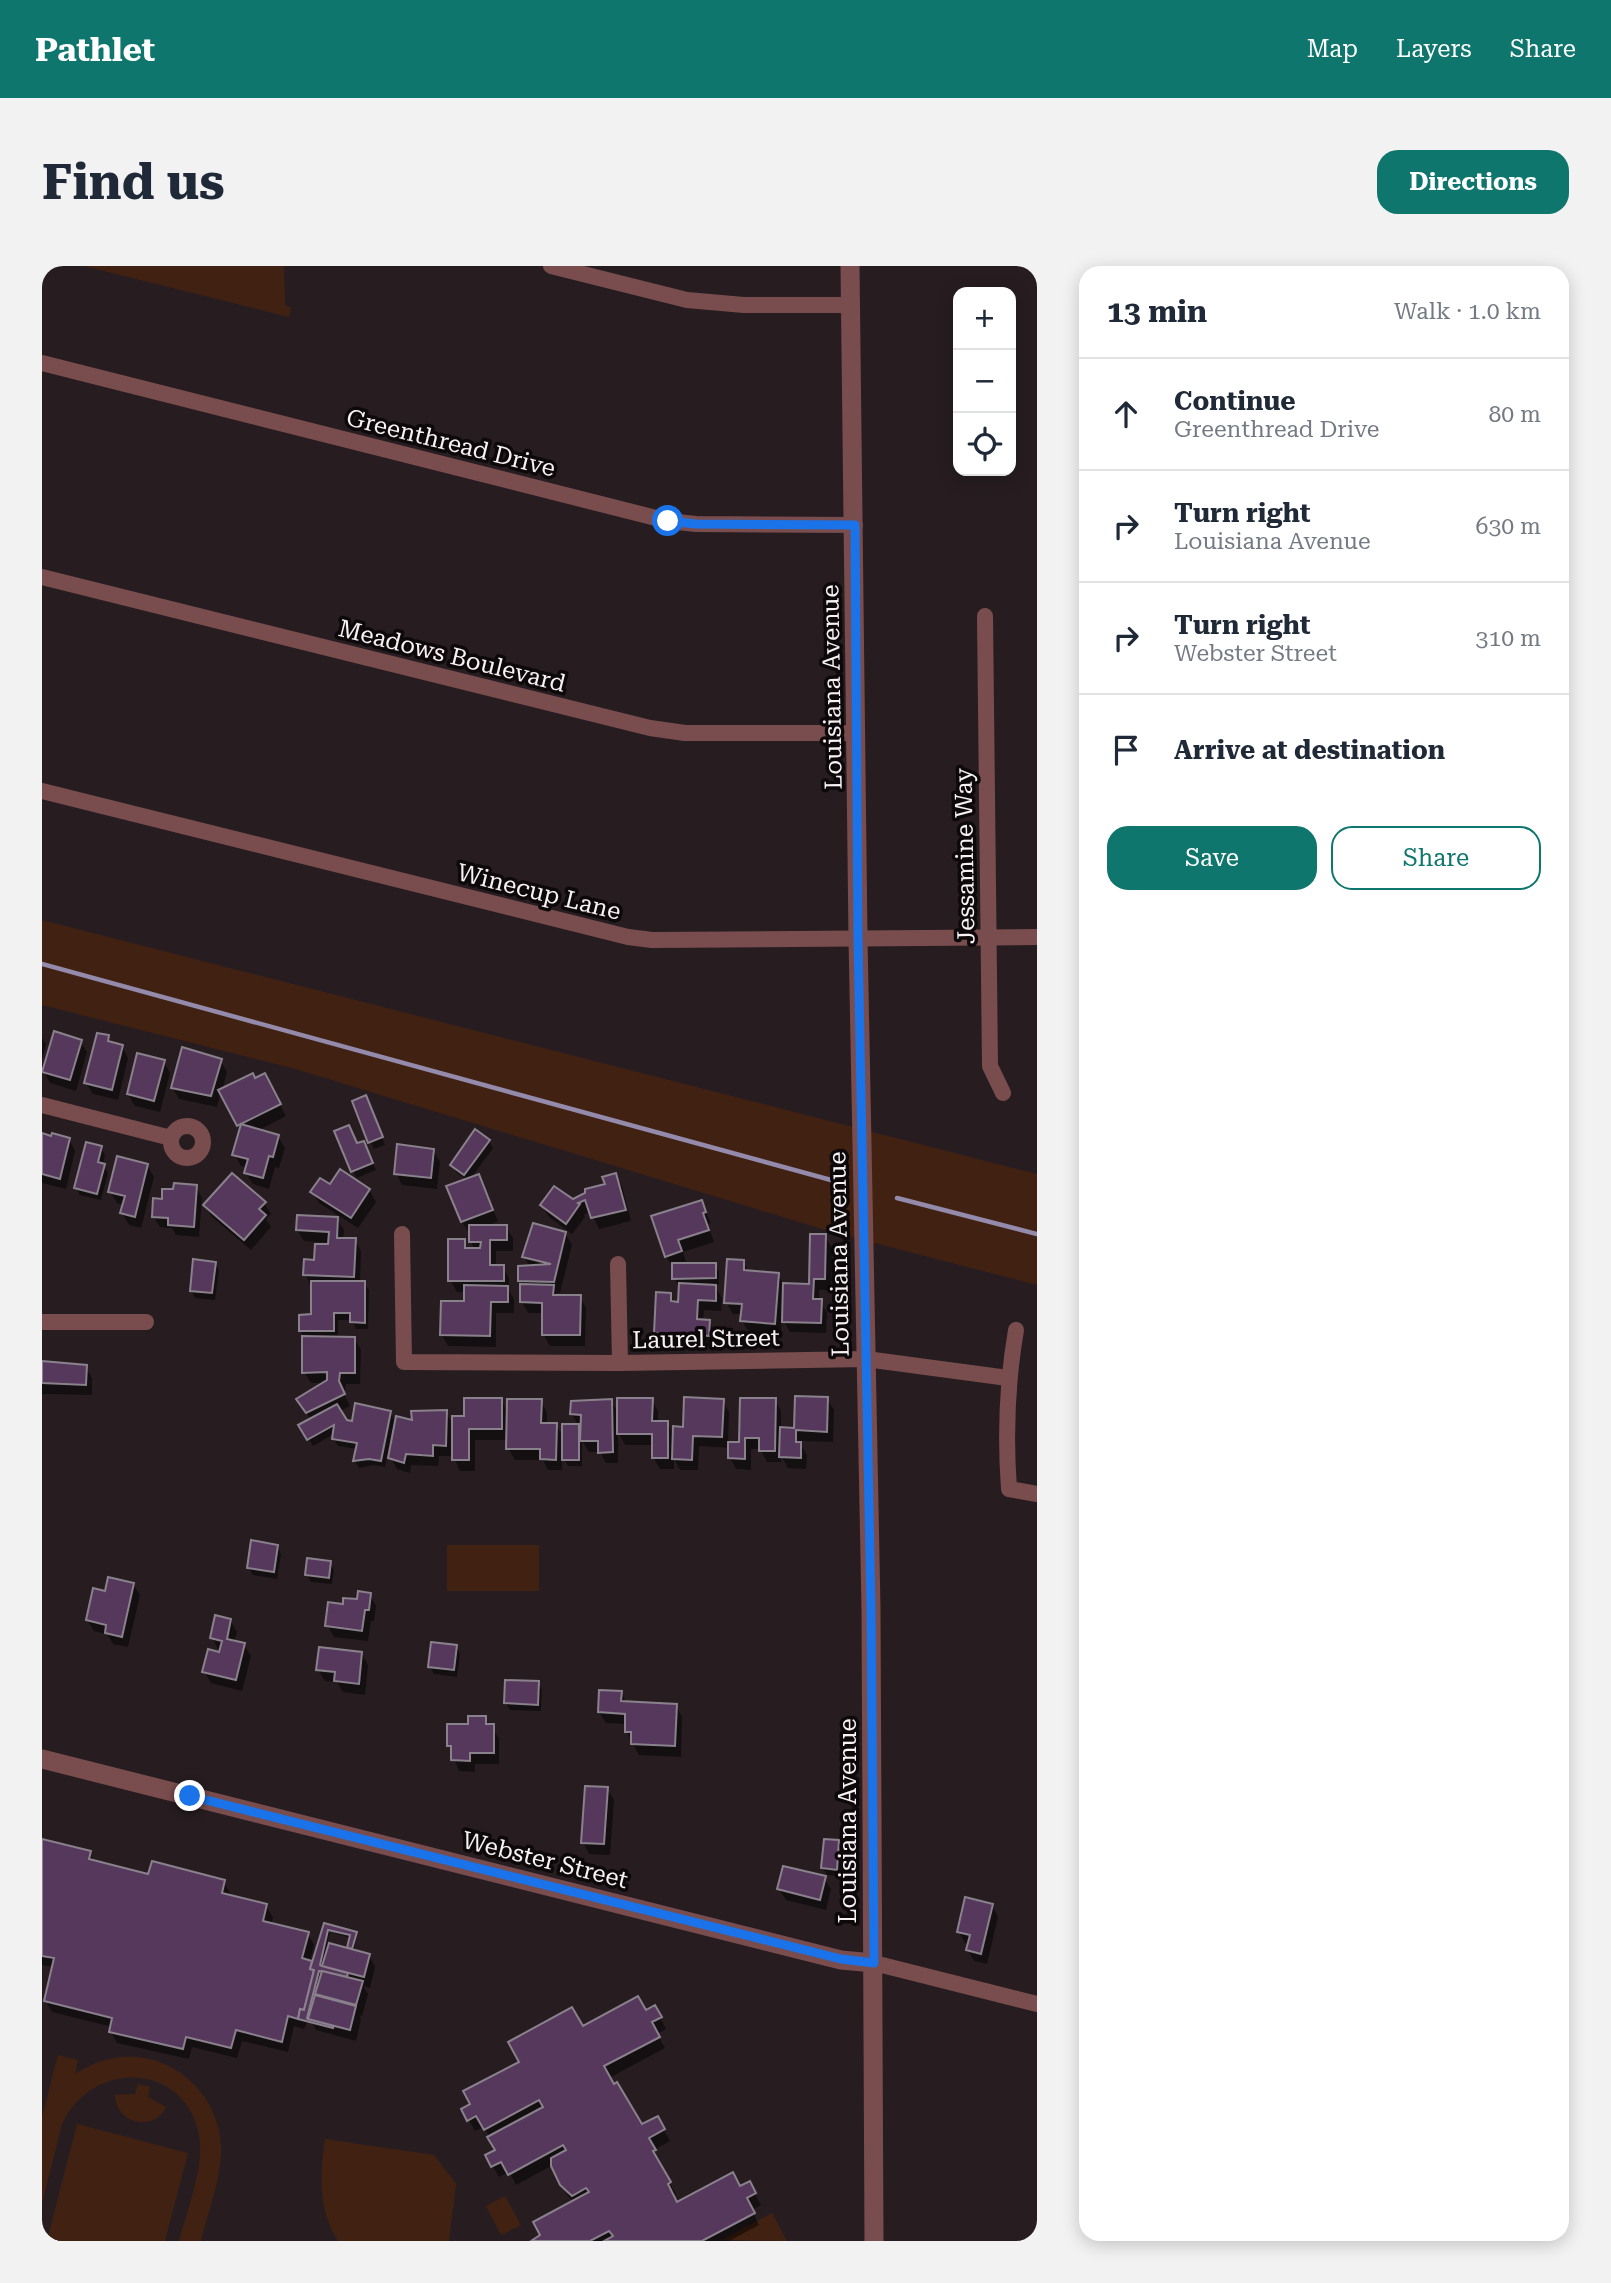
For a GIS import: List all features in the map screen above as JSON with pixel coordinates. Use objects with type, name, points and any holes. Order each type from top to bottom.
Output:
[{"type":"street","points":[[551,266],[687,300],[744,305],[850,305]]},
{"type":"street","name":"Louisiana Avenue","points":[[850,266],[858,938],[871,1609],[874,2241]]},
{"type":"street","name":"Greenthread Drive","points":[[42,363],[668,521],[696,524],[855,525]]},
{"type":"street","name":"Meadows Boulevard","points":[[42,578],[650,728],[685,733],[857,733]]},
{"type":"street","name":"Jessamine Way","points":[[985,616],[990,1066],[1003,1093]]},
{"type":"street","name":"Winecup Lane","points":[[42,791],[628,937],[652,940],[1037,937]]},
{"type":"street","points":[[42,1105],[171,1138]]},
{"type":"street","name":"Laurel Street","points":[[402,1234],[404,1362],[620,1363],[866,1359],[1008,1378]]},
{"type":"street","points":[[618,1264],[620,1363]]},
{"type":"street","points":[[42,1322],[146,1322]]},
{"type":"street","points":[[1016,1330],[1008,1378],[1006,1453],[1009,1489],[1037,1494]]},
{"type":"street","name":"Webster Street","points":[[42,1759],[828,1956],[874,1963],[1037,2004]]},
{"type":"shaded area","points":[[84,266],[284,266],[285,305],[291,307],[289,317]]},
{"type":"shaded area","points":[[42,920],[1037,1174],[1037,1285],[832,1232],[292,1068],[42,1005]]},
{"type":"shaded area","points":[[447,1545],[539,1545],[539,1591],[447,1591]]},
{"type":"shaded area","points":[[58,2055],[78,2060],[75,2074],[110,2059],[135,2057],[154,2060],[188,2078],[201,2092],[218,2126],[221,2158],[201,2241],[179,2241],[200,2160],[199,2135],[190,2111],[176,2093],[157,2082],[136,2078],[115,2080],[94,2088],[76,2103],[62,2124],[42,2203],[42,2117]]},
{"type":"shaded area","points":[[138,2084],[150,2087],[148,2097],[166,2107],[153,2120],[145,2122],[128,2118],[117,2105],[115,2095],[135,2094]]},
{"type":"shaded area","points":[[77,2124],[188,2153],[165,2241],[47,2241]]},
{"type":"shaded area","points":[[325,2139],[434,2155],[456,2184],[449,2241],[338,2241],[327,2217],[322,2192]]},
{"type":"shaded area","points":[[505,2196],[521,2225],[501,2235],[486,2206]]},
{"type":"shaded area","points":[[772,2213],[787,2241],[721,2240]]},
{"type":"building","points":[[54,1031],[82,1040],[70,1080],[42,1072]]},
{"type":"building","points":[[97,1033],[109,1035],[108,1041],[123,1045],[112,1090],[84,1083]]},
{"type":"building","points":[[182,1047],[222,1059],[211,1096],[171,1088]]},
{"type":"building","points":[[137,1053],[165,1060],[154,1101],[127,1094]]},
{"type":"building","points":[[253,1073],[255,1078],[265,1073],[281,1104],[237,1126],[218,1090]]},
{"type":"building","points":[[366,1095],[383,1137],[368,1143],[352,1101]]},
{"type":"building","points":[[241,1124],[279,1135],[263,1178],[244,1173],[248,1159],[232,1155]]},
{"type":"building","points":[[349,1125],[357,1143],[364,1141],[373,1163],[351,1172],[334,1131]]},
{"type":"building","points":[[475,1129],[490,1140],[464,1175],[450,1165]]},
{"type":"building","points":[[42,1133],[70,1138],[60,1179],[42,1174]]},
{"type":"building","points":[[86,1142],[102,1146],[98,1162],[105,1164],[97,1194],[74,1188]]},
{"type":"building","points":[[397,1144],[434,1149],[431,1178],[394,1174]]},
{"type":"building","points":[[117,1156],[148,1164],[135,1217],[120,1213],[125,1196],[108,1192]]},
{"type":"building","points":[[340,1169],[370,1189],[351,1218],[310,1192],[320,1178],[330,1184]]},
{"type":"building","points":[[232,1173],[266,1202],[259,1209],[266,1215],[244,1240],[203,1205]]},
{"type":"building","points":[[616,1173],[626,1210],[591,1218],[585,1200],[578,1203],[580,1204],[566,1224],[540,1205],[554,1186],[573,1199],[585,1193],[585,1189],[605,1184],[602,1177]]},
{"type":"building","points":[[479,1174],[493,1210],[461,1222],[446,1186]]},
{"type":"building","points":[[174,1183],[197,1185],[194,1227],[168,1225],[168,1218],[152,1217],[153,1198],[162,1199],[162,1189],[173,1189]]},
{"type":"building","points":[[702,1200],[709,1230],[678,1240],[682,1251],[665,1257],[651,1216]]},
{"type":"building","points":[[297,1215],[338,1217],[337,1238],[356,1238],[354,1277],[303,1275],[304,1259],[314,1260],[315,1244],[328,1244],[329,1232],[296,1230]]},
{"type":"building","points":[[533,1223],[566,1232],[554,1282],[518,1281],[518,1266],[551,1264],[522,1257]]},
{"type":"building","points":[[469,1225],[507,1225],[507,1240],[490,1240],[490,1265],[504,1265],[504,1281],[448,1281],[448,1239],[465,1239],[465,1248],[480,1248],[481,1242],[469,1242]]},
{"type":"building","points":[[810,1234],[826,1234],[825,1279],[814,1279],[813,1299],[822,1299],[821,1323],[782,1322],[783,1283],[809,1284]]},
{"type":"building","points":[[193,1259],[216,1262],[212,1293],[190,1291]]},
{"type":"building","points":[[727,1259],[744,1260],[744,1270],[779,1273],[775,1324],[740,1321],[742,1304],[724,1303]]},
{"type":"building","points":[[672,1263],[716,1263],[716,1278],[672,1279]]},
{"type":"building","points":[[311,1281],[365,1281],[365,1323],[350,1322],[350,1313],[334,1313],[334,1331],[299,1331],[299,1315],[311,1314]]},
{"type":"building","points":[[679,1283],[716,1285],[716,1301],[698,1300],[697,1319],[710,1320],[709,1336],[654,1333],[656,1292],[671,1293],[671,1301],[678,1302]]},
{"type":"building","points":[[520,1284],[554,1285],[553,1295],[581,1295],[580,1335],[542,1335],[542,1303],[520,1302]]},
{"type":"building","points":[[464,1285],[508,1286],[508,1302],[491,1302],[490,1336],[440,1335],[441,1301],[464,1301]]},
{"type":"building","points":[[302,1336],[355,1337],[355,1373],[340,1373],[339,1381],[345,1394],[306,1413],[296,1399],[327,1380],[327,1372],[302,1373]]},
{"type":"building","points":[[42,1361],[87,1365],[86,1385],[42,1383]]},
{"type":"building","points":[[795,1396],[828,1397],[827,1432],[796,1430],[796,1442],[801,1442],[801,1458],[779,1457],[780,1427],[794,1428]]},
{"type":"building","points":[[684,1397],[724,1399],[722,1437],[693,1436],[692,1460],[672,1459],[673,1426],[683,1427]]},
{"type":"building","points":[[464,1398],[502,1398],[502,1429],[469,1429],[469,1460],[452,1460],[452,1416],[464,1416]]},
{"type":"building","points":[[617,1398],[653,1398],[652,1421],[668,1421],[668,1458],[652,1458],[652,1434],[617,1434]]},
{"type":"building","points":[[740,1398],[776,1398],[775,1451],[759,1451],[759,1438],[745,1438],[745,1459],[728,1458],[728,1442],[739,1442]]},
{"type":"building","points":[[507,1399],[542,1399],[541,1423],[557,1423],[556,1460],[540,1459],[540,1449],[506,1449]]},
{"type":"building","points":[[612,1399],[613,1452],[598,1453],[598,1441],[580,1441],[581,1415],[570,1414],[571,1401]]},
{"type":"building","points":[[355,1403],[391,1411],[381,1461],[353,1461],[357,1443],[332,1439],[334,1425],[307,1440],[298,1425],[337,1404],[347,1420],[352,1421]]},
{"type":"building","points":[[447,1410],[446,1446],[433,1445],[433,1456],[406,1454],[404,1463],[388,1458],[396,1416],[412,1420],[411,1411]]},
{"type":"building","points":[[562,1424],[579,1424],[579,1460],[562,1460]]},
{"type":"building","points":[[251,1540],[278,1545],[274,1572],[247,1568]]},
{"type":"building","points":[[307,1558],[331,1561],[329,1578],[305,1575]]},
{"type":"building","points":[[108,1577],[134,1583],[122,1637],[105,1633],[106,1625],[86,1620],[93,1588],[105,1591]]},
{"type":"building","points":[[358,1591],[371,1593],[362,1631],[325,1626],[328,1602],[343,1604],[343,1598],[357,1599]]},
{"type":"building","points":[[215,1615],[231,1619],[227,1639],[245,1643],[236,1680],[202,1672],[208,1649],[219,1652],[222,1641],[210,1638]]},
{"type":"building","points":[[431,1642],[457,1645],[454,1670],[428,1667]]},
{"type":"building","points":[[319,1647],[362,1652],[359,1684],[334,1681],[335,1672],[316,1670]]},
{"type":"building","points":[[505,1680],[539,1681],[538,1705],[504,1703]]},
{"type":"building","points":[[599,1690],[622,1691],[621,1701],[677,1704],[675,1746],[631,1744],[631,1732],[625,1732],[625,1714],[598,1712]]},
{"type":"building","points":[[468,1716],[486,1716],[486,1724],[494,1724],[494,1753],[470,1753],[470,1761],[451,1760],[451,1746],[447,1746],[447,1724],[468,1724]]},
{"type":"building","points":[[585,1786],[608,1787],[604,1844],[581,1843]]},
{"type":"building","points":[[42,1839],[91,1851],[89,1859],[148,1874],[152,1861],[225,1880],[222,1893],[267,1904],[263,1921],[309,1932],[302,1958],[312,1961],[310,1969],[314,1970],[304,2010],[300,2009],[298,2019],[288,2016],[282,2042],[236,2030],[231,2048],[186,2037],[183,2049],[109,2032],[112,2018],[44,2001],[54,1958],[42,1956]]},
{"type":"building","points":[[824,1839],[839,1840],[837,1870],[821,1868]]},
{"type":"building","points":[[783,1866],[826,1876],[820,1900],[777,1889]]},
{"type":"building","points":[[965,1897],[993,1904],[981,1954],[966,1950],[970,1935],[957,1932]]},
{"type":"building","points":[[324,1923],[357,1932],[352,1949],[347,1948],[350,1935],[328,1930],[320,1965],[348,1973],[347,1977],[319,1971],[307,2018],[334,2026],[333,2028],[298,2019],[300,2009],[304,2010],[314,1970],[310,1969]]},
{"type":"building","points":[[329,1943],[370,1954],[364,1977],[322,1966]]},
{"type":"building","points":[[322,1971],[363,1981],[356,2005],[315,1994]]},
{"type":"building","points":[[315,1995],[356,2006],[350,2030],[308,2019]]},
{"type":"building","points":[[638,1996],[646,2010],[655,2005],[662,2017],[652,2022],[660,2037],[604,2066],[614,2084],[617,2082],[642,2124],[658,2116],[665,2129],[649,2138],[656,2150],[653,2151],[671,2182],[668,2184],[677,2202],[733,2172],[740,2186],[750,2181],[756,2193],[747,2198],[755,2213],[702,2241],[604,2241],[613,2236],[609,2231],[590,2241],[531,2241],[540,2235],[533,2222],[589,2192],[586,2188],[572,2196],[560,2185],[551,2166],[551,2158],[566,2150],[563,2145],[508,2175],[501,2162],[491,2167],[485,2155],[495,2150],[487,2137],[543,2107],[539,2100],[484,2130],[476,2116],[467,2121],[461,2109],[470,2104],[463,2091],[519,2062],[508,2042],[572,2007],[583,2026]]},
{"type":"waterway","points":[[42,964],[831,1180]]},
{"type":"waterway","points":[[897,1198],[1037,1234]]},
{"type":"route","points":[[190,1796],[841,1959],[874,1963],[871,1609],[858,938],[855,525],[696,524],[668,521]]}]
